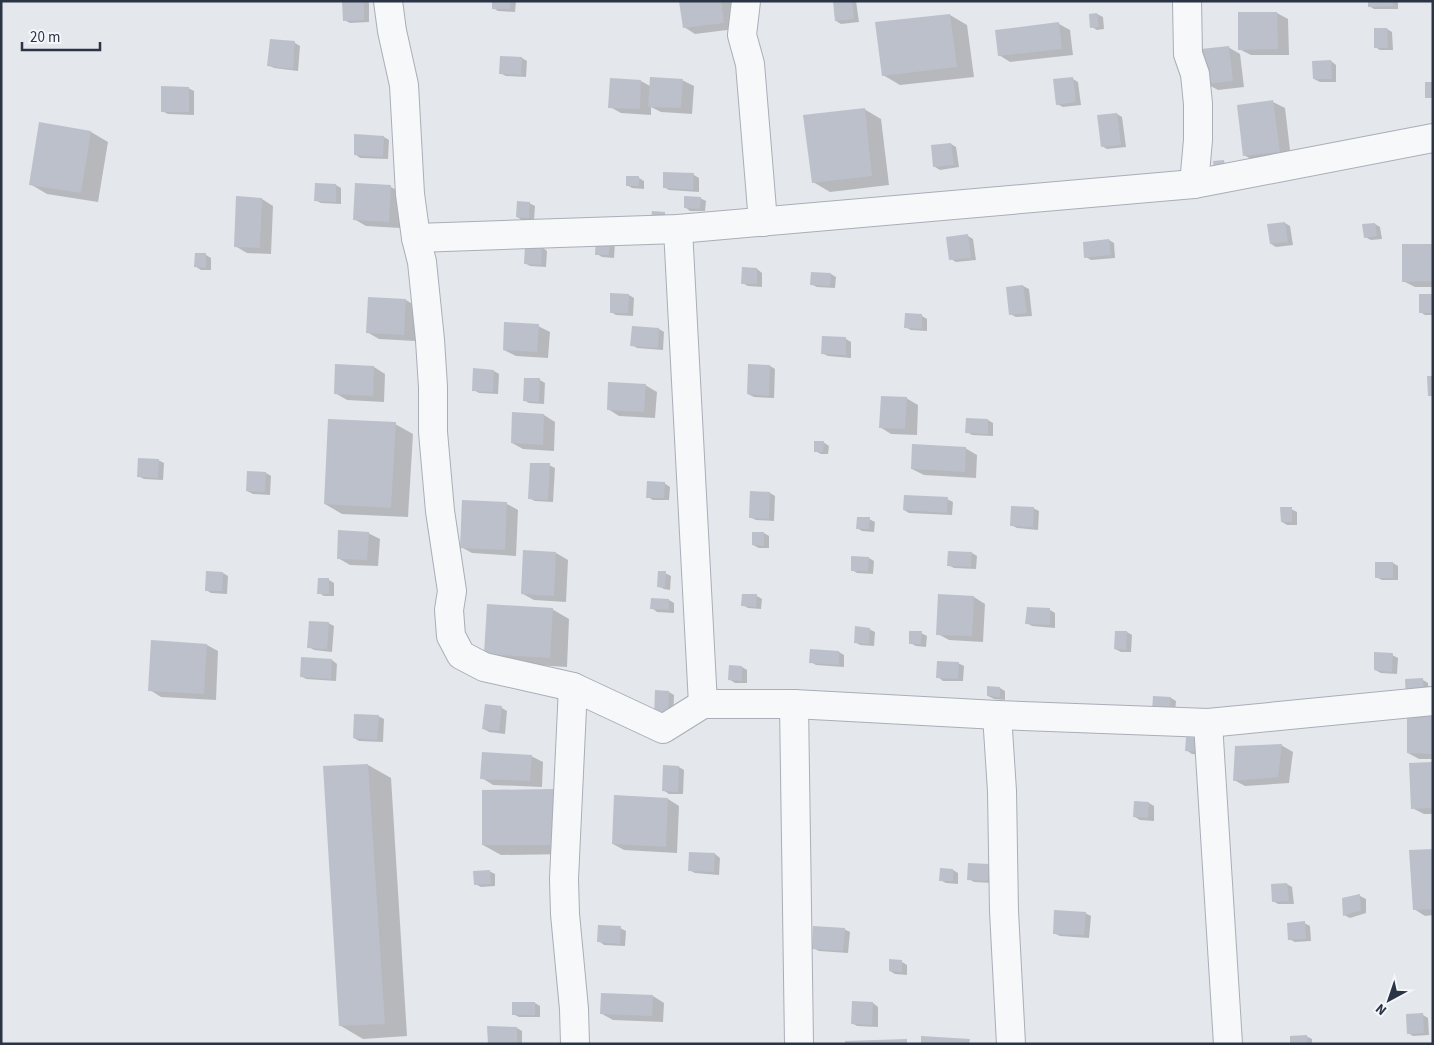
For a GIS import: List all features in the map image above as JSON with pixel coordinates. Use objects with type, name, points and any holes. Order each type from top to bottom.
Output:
[{"type":"street","points":[[388,1],[392,31],[404,85],[409,185],[416,238],[422,262],[430,340],[433,387],[432,432],[440,511],[452,590],[449,610],[451,636],[461,655],[484,667],[574,687],[663,729],[702,704],[794,704],[997,715],[1208,723],[1433,700]]},
{"type":"street","points":[[746,1],[742,35],[750,64],[763,222]]},
{"type":"street","points":[[1186,1],[1188,54],[1195,74],[1198,104],[1198,140],[1194,184]]},
{"type":"street","points":[[416,238],[678,229],[1194,184],[1433,138]]},
{"type":"street","points":[[678,229],[702,704]]},
{"type":"street","points":[[574,687],[564,879],[575,1044]]},
{"type":"street","points":[[794,704],[799,1044]]},
{"type":"street","points":[[997,715],[1002,791],[1004,911],[1011,1044]]},
{"type":"street","points":[[1208,723],[1228,1044]]},
{"type":"building","points":[[342,1],[364,1],[364,20],[343,21]]},
{"type":"building","points":[[492,1],[511,1],[510,9],[492,9]]},
{"type":"building","points":[[679,1],[721,1],[724,23],[683,28]]},
{"type":"building","points":[[833,1],[852,1],[854,19],[835,21]]},
{"type":"building","points":[[1368,1],[1393,1],[1393,6],[1368,7]]},
{"type":"building","points":[[1238,12],[1277,12],[1278,49],[1238,50]]},
{"type":"building","points":[[1097,13],[1099,27],[1090,28],[1089,14]]},
{"type":"building","points":[[950,14],[957,67],[882,76],[875,22]]},
{"type":"building","points":[[1059,22],[1062,49],[998,56],[995,30]]},
{"type":"building","points":[[1374,28],[1387,28],[1388,48],[1374,48]]},
{"type":"building","points":[[270,39],[295,41],[293,69],[267,66]]},
{"type":"building","points":[[1229,46],[1233,81],[1206,84],[1201,49]]},
{"type":"building","points":[[500,56],[522,57],[521,75],[499,74]]},
{"type":"building","points":[[1331,60],[1332,79],[1313,79],[1312,61]]},
{"type":"building","points":[[650,77],[683,79],[681,108],[648,107]]},
{"type":"building","points":[[1073,77],[1076,102],[1056,105],[1053,79]]},
{"type":"building","points":[[610,78],[641,80],[640,109],[608,108]]},
{"type":"building","points":[[1425,82],[1433,82],[1433,98],[1425,98]]},
{"type":"building","points":[[161,86],[189,87],[189,112],[161,112]]},
{"type":"building","points":[[1273,100],[1280,152],[1243,156],[1237,105]]},
{"type":"building","points":[[865,108],[872,176],[812,183],[803,115]]},
{"type":"building","points":[[1117,113],[1121,145],[1101,147],[1097,115]]},
{"type":"building","points":[[39,122],[91,131],[81,193],[29,185]]},
{"type":"building","points":[[354,134],[384,136],[383,157],[354,155]]},
{"type":"building","points":[[951,143],[954,165],[933,167],[931,145]]},
{"type":"building","points":[[1224,160],[1226,175],[1215,177],[1213,161]]},
{"type":"building","points":[[663,172],[694,173],[693,190],[663,188]]},
{"type":"building","points":[[626,176],[639,176],[639,186],[626,186]]},
{"type":"building","points":[[315,183],[336,184],[336,202],[314,201]]},
{"type":"building","points":[[355,183],[391,185],[389,222],[353,220]]},
{"type":"building","points":[[236,196],[262,198],[260,248],[234,247]]},
{"type":"building","points":[[684,196],[701,197],[700,209],[684,208]]},
{"type":"building","points":[[517,201],[530,202],[529,218],[516,217]]},
{"type":"building","points":[[652,211],[665,212],[665,222],[651,221]]},
{"type":"building","points":[[1285,222],[1288,242],[1270,244],[1267,224]]},
{"type":"building","points":[[1375,223],[1377,236],[1364,238],[1362,224]]},
{"type":"building","points":[[968,234],[971,258],[949,260],[946,237]]},
{"type":"building","points":[[596,237],[610,238],[609,255],[595,255]]},
{"type":"building","points":[[1109,239],[1111,255],[1084,258],[1083,242]]},
{"type":"building","points":[[1402,244],[1433,244],[1433,281],[1402,282]]},
{"type":"building","points":[[525,246],[542,246],[541,265],[524,264]]},
{"type":"building","points":[[195,253],[206,253],[206,268],[194,267]]},
{"type":"building","points":[[742,267],[757,268],[757,284],[741,284]]},
{"type":"building","points":[[811,272],[831,273],[830,286],[810,285]]},
{"type":"building","points":[[1023,285],[1027,313],[1009,315],[1006,287]]},
{"type":"building","points":[[610,293],[629,294],[628,313],[610,313]]},
{"type":"building","points":[[1419,294],[1433,294],[1433,313],[1419,313]]},
{"type":"building","points":[[368,297],[406,299],[404,335],[366,333]]},
{"type":"building","points":[[905,313],[922,314],[922,329],[904,328]]},
{"type":"building","points":[[504,322],[539,324],[537,352],[503,350]]},
{"type":"building","points":[[632,326],[659,328],[658,348],[630,346]]},
{"type":"building","points":[[822,336],[846,337],[846,355],[821,354]]},
{"type":"building","points":[[335,364],[374,366],[373,396],[334,394]]},
{"type":"building","points":[[748,364],[770,365],[769,396],[747,394]]},
{"type":"building","points":[[473,368],[494,370],[493,392],[472,391]]},
{"type":"building","points":[[1427,376],[1433,376],[1433,396],[1428,396]]},
{"type":"building","points":[[524,378],[540,378],[539,402],[523,401]]},
{"type":"building","points":[[608,382],[646,384],[644,412],[607,410]]},
{"type":"building","points":[[881,396],[907,397],[905,429],[879,428]]},
{"type":"building","points":[[512,412],[544,414],[543,445],[511,443]]},
{"type":"building","points":[[966,418],[988,419],[988,434],[965,433]]},
{"type":"building","points":[[328,419],[396,422],[391,508],[324,504]]},
{"type":"building","points":[[814,441],[824,441],[823,452],[814,452]]},
{"type":"building","points":[[912,444],[966,447],[965,472],[911,469]]},
{"type":"building","points":[[138,458],[159,459],[158,478],[137,477]]},
{"type":"building","points":[[530,463],[550,463],[548,500],[528,499]]},
{"type":"building","points":[[247,471],[266,472],[265,492],[246,491]]},
{"type":"building","points":[[647,481],[665,482],[664,498],[646,498]]},
{"type":"building","points":[[750,491],[770,492],[769,519],[749,518]]},
{"type":"building","points":[[904,495],[948,497],[947,513],[903,510]]},
{"type":"building","points":[[462,500],[507,502],[505,550],[460,548]]},
{"type":"building","points":[[1011,506],[1034,507],[1033,527],[1010,526]]},
{"type":"building","points":[[1280,507],[1292,507],[1292,522],[1281,522]]},
{"type":"building","points":[[857,517],[870,517],[869,529],[856,529]]},
{"type":"building","points":[[338,530],[369,532],[367,560],[337,559]]},
{"type":"building","points":[[752,532],[764,532],[764,546],[752,545]]},
{"type":"building","points":[[523,550],[556,552],[554,596],[521,594]]},
{"type":"building","points":[[948,551],[972,552],[971,567],[947,566]]},
{"type":"building","points":[[851,556],[869,557],[868,571],[851,571]]},
{"type":"building","points":[[1375,562],[1393,562],[1393,578],[1375,578]]},
{"type":"building","points":[[206,571],[223,572],[222,591],[205,591]]},
{"type":"building","points":[[658,571],[666,571],[665,588],[657,587]]},
{"type":"building","points":[[318,578],[329,578],[329,594],[317,594]]},
{"type":"building","points":[[742,594],[757,594],[756,607],[741,606]]},
{"type":"building","points":[[938,594],[974,596],[972,636],[936,635]]},
{"type":"building","points":[[651,598],[669,599],[669,610],[650,609]]},
{"type":"building","points":[[487,604],[553,608],[550,658],[484,654]]},
{"type":"building","points":[[1027,607],[1050,608],[1050,625],[1025,624]]},
{"type":"building","points":[[309,621],[329,622],[327,649],[307,648]]},
{"type":"building","points":[[855,626],[870,628],[869,644],[854,643]]},
{"type":"building","points":[[909,631],[922,631],[921,644],[909,644]]},
{"type":"building","points":[[1115,631],[1127,631],[1126,650],[1114,649]]},
{"type":"building","points":[[151,640],[207,644],[204,694],[148,691]]},
{"type":"building","points":[[810,649],[839,651],[839,665],[809,663]]},
{"type":"building","points":[[1374,652],[1393,653],[1392,672],[1374,670]]},
{"type":"building","points":[[301,657],[332,659],[331,679],[300,677]]},
{"type":"building","points":[[937,661],[959,662],[958,679],[936,678]]},
{"type":"building","points":[[729,665],[742,666],[742,681],[728,680]]},
{"type":"building","points":[[1423,678],[1424,696],[1406,697],[1405,679]]},
{"type":"building","points":[[987,686],[1000,687],[1000,697],[987,696]]},
{"type":"building","points":[[655,690],[669,691],[668,717],[654,716]]},
{"type":"building","points":[[1153,696],[1171,697],[1170,712],[1152,711]]},
{"type":"building","points":[[485,704],[502,706],[499,731],[482,729]]},
{"type":"building","points":[[1433,708],[1433,754],[1407,753],[1407,712]]},
{"type":"building","points":[[354,714],[379,715],[377,740],[353,738]]},
{"type":"building","points":[[1186,737],[1202,738],[1201,752],[1185,751]]},
{"type":"building","points":[[1282,744],[1278,777],[1233,781],[1235,746]]},
{"type":"building","points":[[482,752],[532,755],[530,781],[480,779]]},
{"type":"building","points":[[1433,762],[1433,808],[1411,809],[1409,763]]},
{"type":"building","points":[[368,764],[385,1024],[339,1026],[323,766]]},
{"type":"building","points":[[663,765],[679,766],[678,792],[662,791]]},
{"type":"building","points":[[553,789],[554,845],[482,845],[482,790]]},
{"type":"building","points":[[614,795],[668,798],[666,847],[612,844]]},
{"type":"building","points":[[1134,801],[1149,802],[1148,818],[1133,817]]},
{"type":"building","points":[[1433,849],[1433,909],[1413,910],[1409,850]]},
{"type":"building","points":[[689,852],[715,853],[714,872],[688,871]]},
{"type":"building","points":[[968,863],[989,864],[988,881],[967,880]]},
{"type":"building","points":[[940,868],[953,869],[953,881],[939,881]]},
{"type":"building","points":[[490,870],[491,884],[474,885],[473,871]]},
{"type":"building","points":[[1287,883],[1289,901],[1272,902],[1271,884]]},
{"type":"building","points":[[1360,894],[1361,910],[1343,916],[1342,898]]},
{"type":"building","points":[[1054,910],[1086,912],[1084,935],[1053,934]]},
{"type":"building","points":[[1305,921],[1306,939],[1288,940],[1287,923]]},
{"type":"building","points":[[598,925],[621,926],[620,944],[597,942]]},
{"type":"building","points":[[813,926],[845,928],[843,951],[812,949]]},
{"type":"building","points":[[889,959],[902,960],[902,972],[889,971]]},
{"type":"building","points":[[601,993],[653,995],[652,1016],[600,1014]]},
{"type":"building","points":[[852,1001],[873,1002],[872,1025],[851,1024]]},
{"type":"building","points":[[512,1002],[535,1002],[535,1015],[512,1015]]},
{"type":"building","points":[[1423,1013],[1424,1033],[1407,1034],[1406,1014]]},
{"type":"building","points":[[487,1026],[517,1027],[517,1044],[488,1044]]},
{"type":"building","points":[[1307,1035],[1307,1044],[1290,1044],[1290,1036]]},
{"type":"building","points":[[921,1036],[970,1039],[969,1044],[921,1044]]},
{"type":"building","points":[[907,1039],[907,1044],[845,1044],[845,1041]]}]
